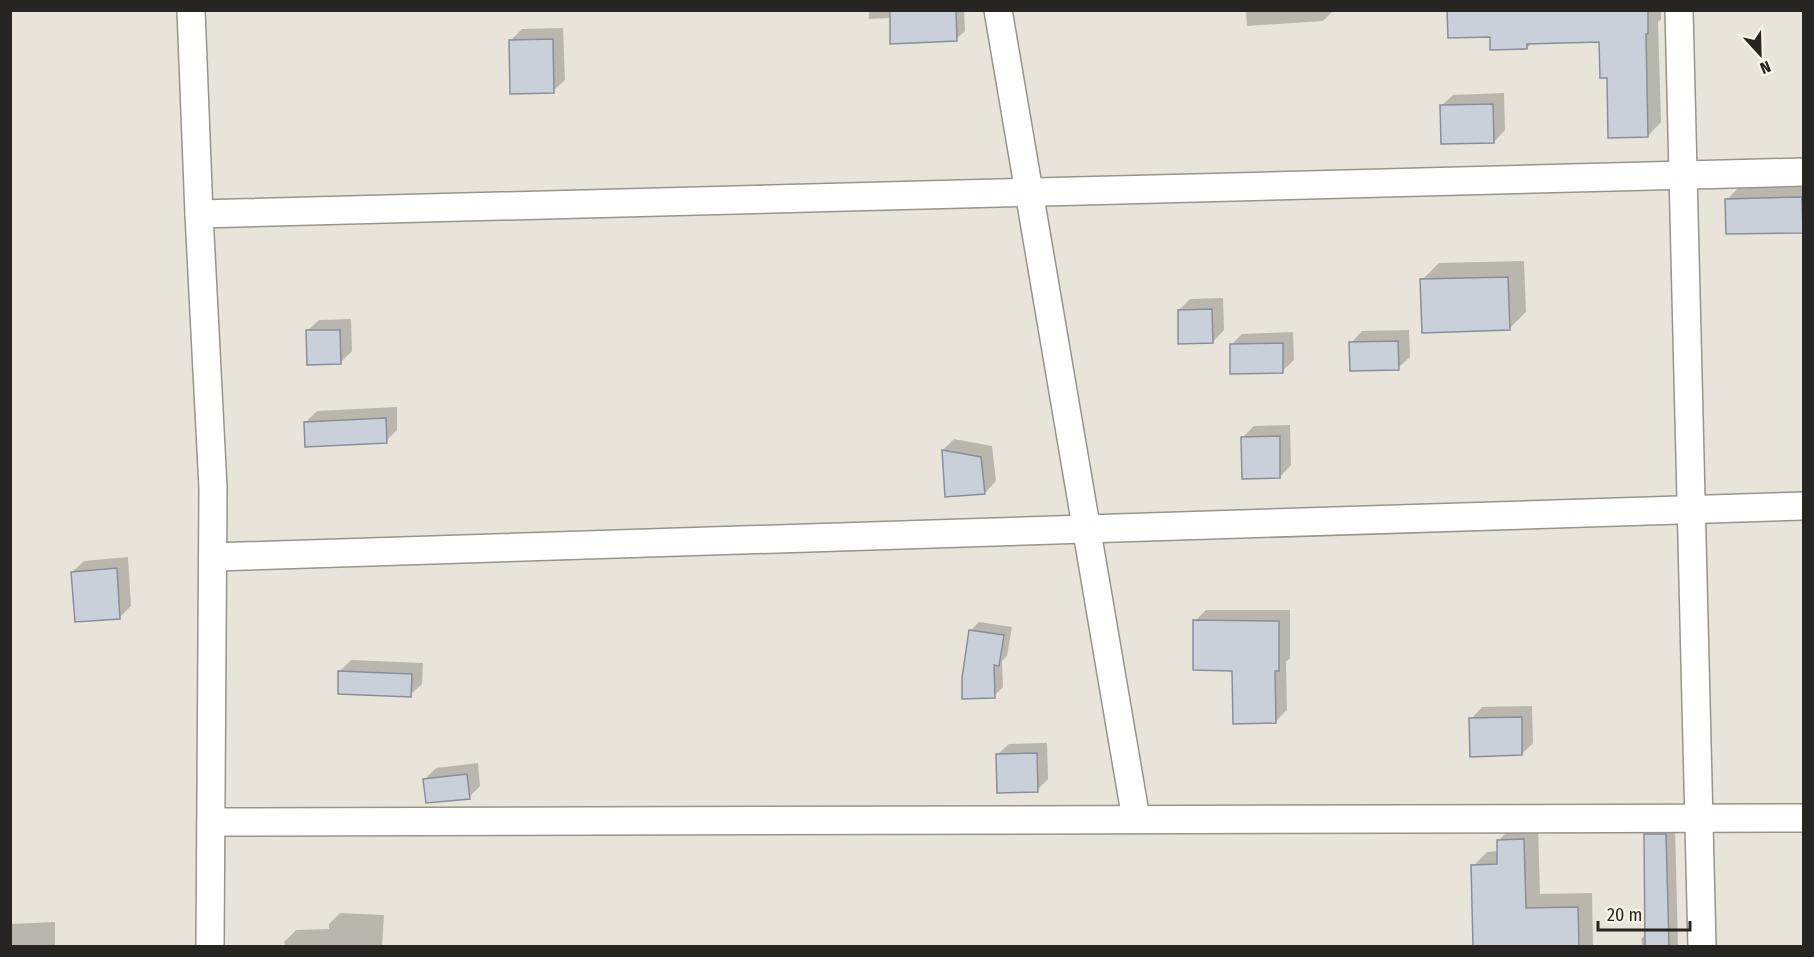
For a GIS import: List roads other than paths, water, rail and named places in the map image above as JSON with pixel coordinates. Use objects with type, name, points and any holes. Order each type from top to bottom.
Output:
[{"type":"street","points":[[191,10],[213,488],[210,946]]},
{"type":"street","points":[[998,10],[1136,819]]},
{"type":"street","points":[[1679,10],[1702,946]]},
{"type":"street","points":[[199,213],[1803,172]]},
{"type":"street","points":[[213,557],[1803,506]]},
{"type":"street","points":[[211,822],[1803,818]]}]
